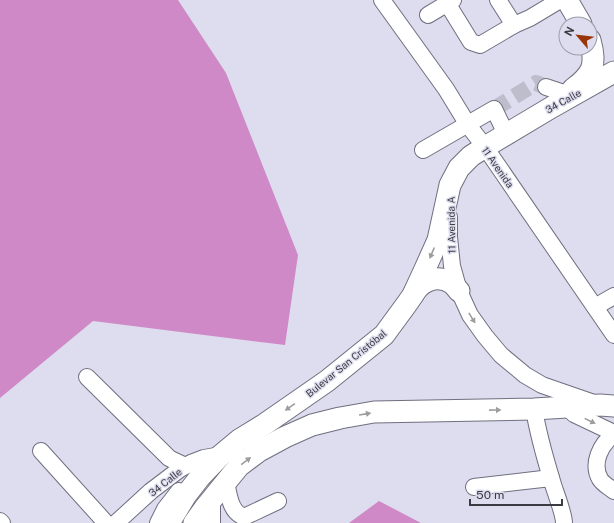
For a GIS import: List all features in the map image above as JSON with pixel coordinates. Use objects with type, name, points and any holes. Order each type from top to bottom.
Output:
[{"type":"main road","points":[[567,0],[576,16]]},
{"type":"main road","points":[[555,96],[588,76],[593,64],[593,56]]},
{"type":"main road","name":"34 Calle","points":[[484,147],[509,132],[555,96],[614,72]]},
{"type":"main road","name":"34 Calle","points":[[509,132],[556,114],[614,83]]},
{"type":"main road","name":"Bulevar San Cristóbal","points":[[168,523],[212,457],[265,424],[327,381],[384,335],[413,295],[425,269],[438,240],[450,185],[459,168],[484,147]]},
{"type":"main road","points":[[413,295],[418,287],[426,281],[435,279],[445,280],[453,284],[459,291]]},
{"type":"main road","points":[[194,523],[239,466],[258,451],[285,437],[312,426],[340,418],[374,412],[607,406]]},
{"type":"street","name":"11 Avenida","points":[[382,0],[446,89],[468,125],[614,335]]},
{"type":"street","points":[[498,0],[514,25]]},
{"type":"street","points":[[428,14],[450,2],[471,42],[480,45],[560,0]]},
{"type":"street","points":[[423,150],[494,109],[509,132]]},
{"type":"street","name":"11 Avenida A","points":[[450,185],[449,237],[452,266],[459,291],[470,315],[485,336],[501,354],[525,374],[542,385],[607,406]]},
{"type":"street","points":[[595,307],[614,296]]},
{"type":"street","points":[[87,377],[169,458],[185,466]]},
{"type":"street","points":[[568,408],[576,415],[614,433],[602,446],[598,455],[597,463],[597,472],[600,479],[605,485],[614,491]]},
{"type":"street","points":[[534,409],[537,428],[564,523]]},
{"type":"street","points":[[41,451],[106,523]]},
{"type":"street","points":[[158,523],[165,509],[212,457]]},
{"type":"street","name":"34 Calle","points":[[116,523],[151,491],[180,469],[191,462],[212,457]]},
{"type":"street","points":[[474,488],[551,478]]},
{"type":"street","points":[[226,482],[230,500],[238,515],[244,517],[278,501]]},
{"type":"street","points":[[212,499],[212,523]]},
{"type":"shaded area","points":[[0,0],[178,0],[226,73],[298,255],[285,345],[93,321],[0,398]]},
{"type":"shaded area","points":[[379,501],[421,523],[349,523]]},
{"type":"tunnel","points":[[494,109],[536,83],[546,87]]}]
